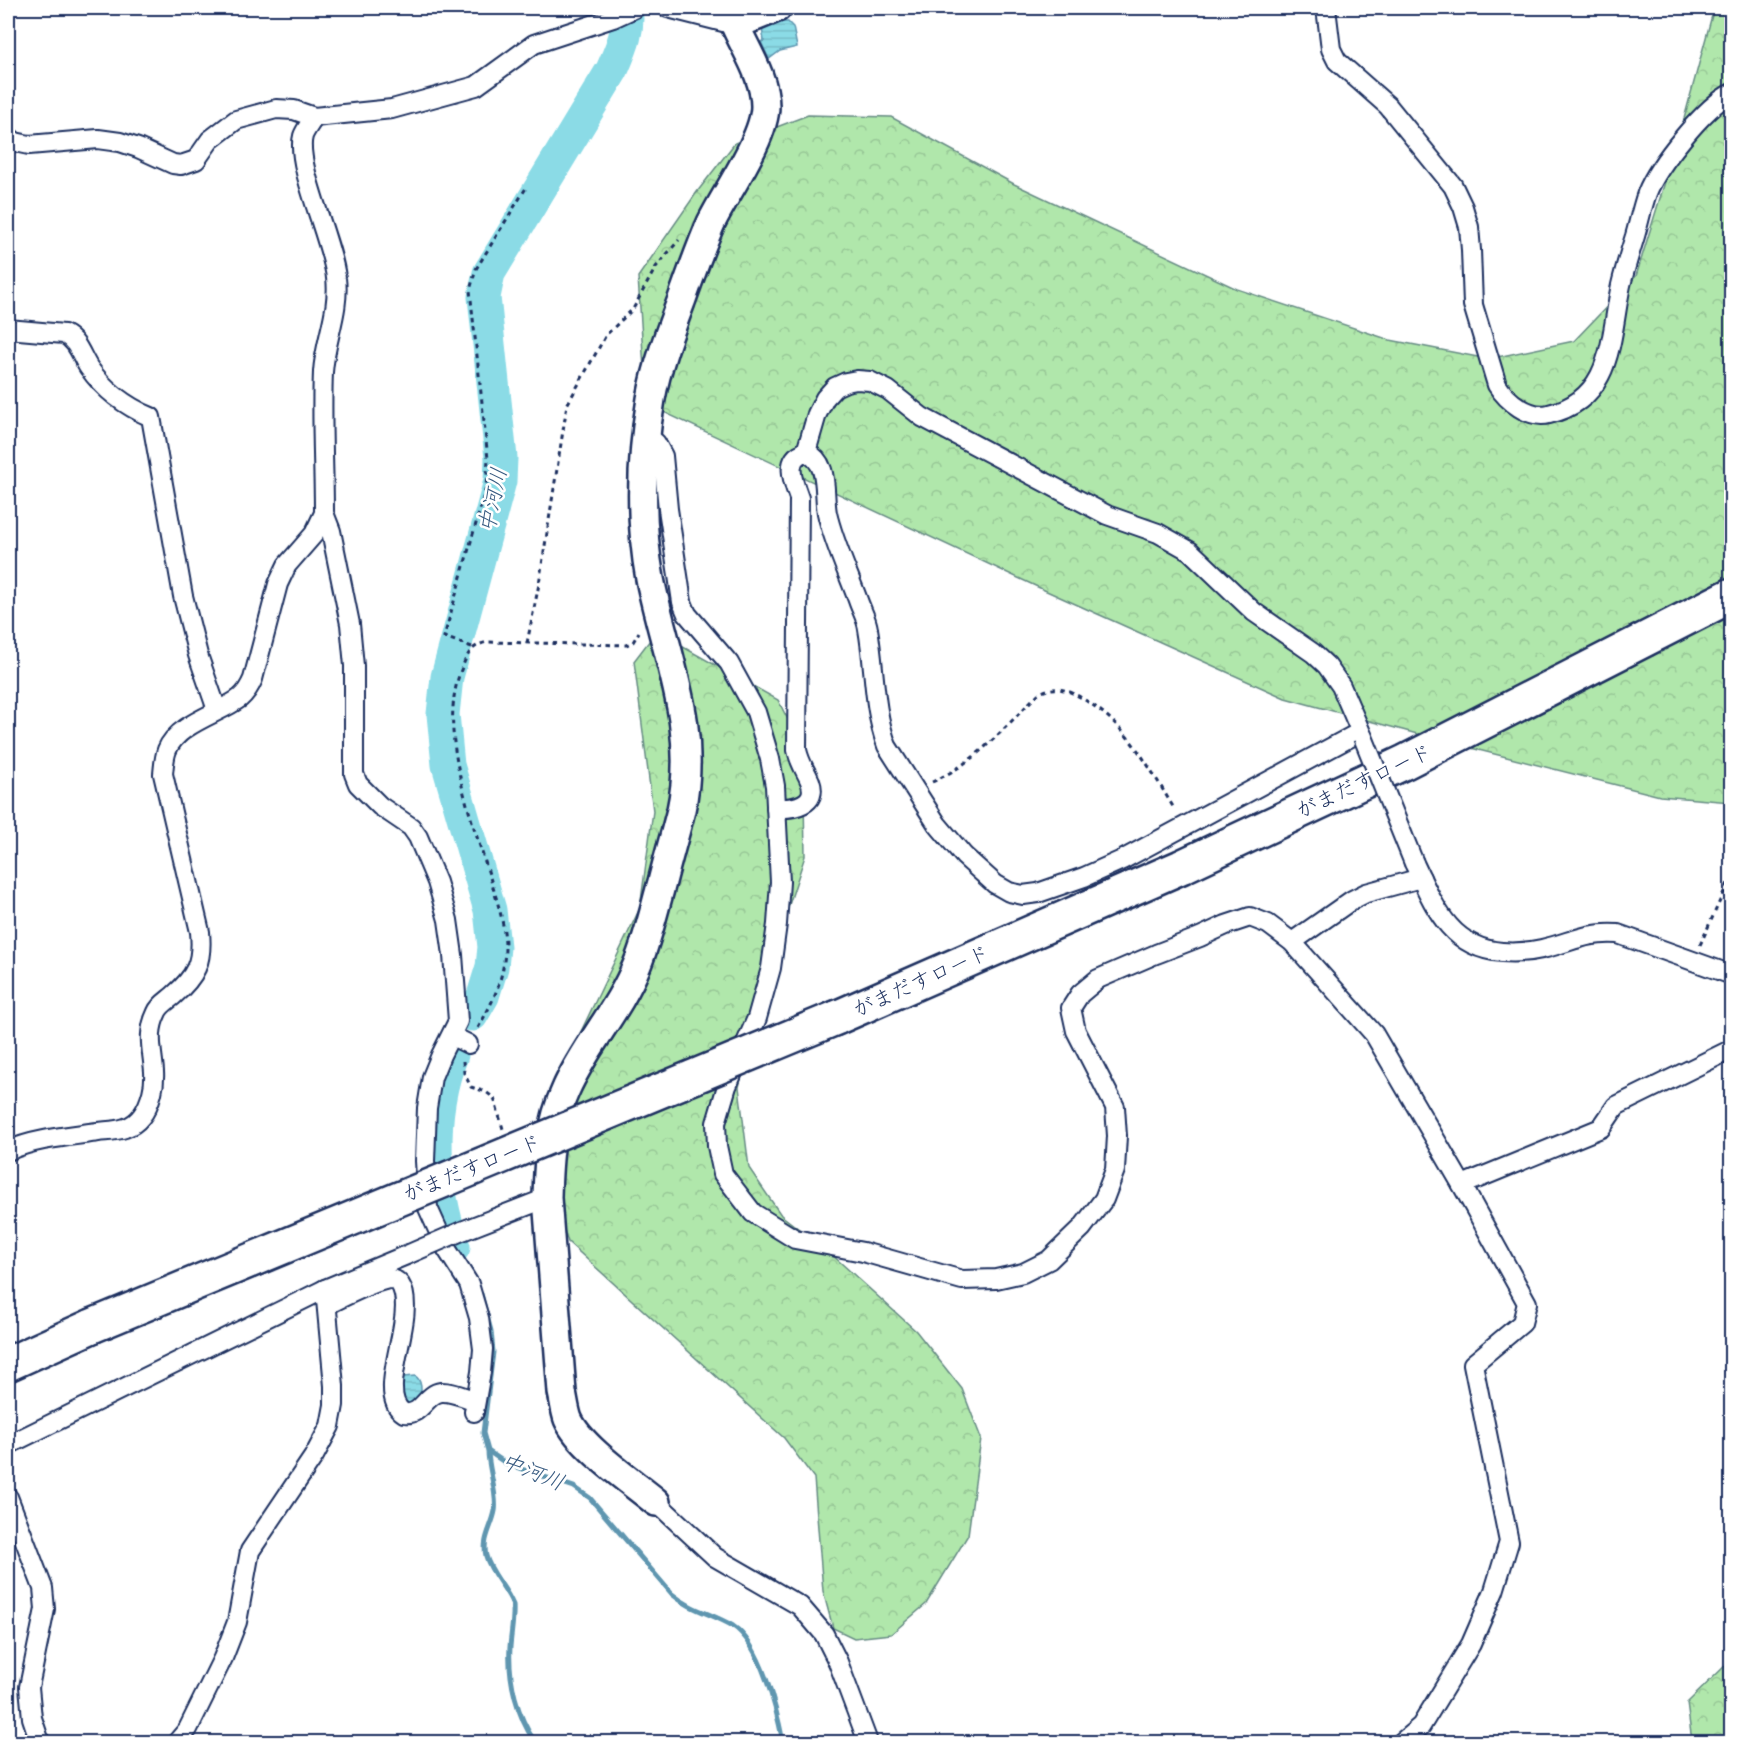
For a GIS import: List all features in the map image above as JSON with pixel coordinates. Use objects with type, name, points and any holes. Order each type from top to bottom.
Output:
[{"type":"highway","name":"がまだすロード","points":[[92,1326],[836,1018],[1181,867],[1405,762],[1731,595]]},
{"type":"highway","points":[[8,1355],[92,1326]]},
{"type":"highway","points":[[8,1364],[92,1326]]},
{"type":"street","points":[[8,136],[15,142],[29,145],[98,139],[120,142],[173,165],[182,165],[196,160],[210,140],[236,120],[276,109],[294,110],[314,117],[392,109],[476,86],[534,44],[613,18],[635,8]]},
{"type":"street","points":[[668,8],[735,25],[777,8]]},
{"type":"street","points":[[1326,8],[1331,49],[1337,61],[1388,106],[1453,186],[1469,227],[1473,305],[1497,385],[1504,396],[1516,405],[1537,415],[1547,415],[1562,410],[1579,401],[1592,388],[1608,359],[1621,285],[1647,192],[1660,166],[1710,108],[1731,93]]},
{"type":"street","points":[[735,25],[762,86],[765,104],[764,121],[711,223],[694,265],[663,352],[652,394],[646,435],[643,489],[644,532],[658,617],[680,696],[685,723],[687,764],[681,807],[650,927],[636,966],[618,1004],[566,1088],[552,1126],[547,1198],[562,1392],[568,1418],[575,1432],[592,1449],[656,1502],[715,1557],[800,1606],[824,1634],[868,1743]]},
{"type":"street","points":[[314,117],[303,136],[304,162],[332,256],[337,299],[323,371],[324,513],[331,531],[350,624],[354,666],[354,774],[358,784],[380,806],[411,827],[418,837],[437,882],[448,921],[458,1021],[432,1077],[427,1108],[425,1161],[428,1208],[446,1248],[469,1284],[479,1318],[483,1349],[474,1406],[442,1392],[434,1395],[414,1412],[404,1413],[396,1405],[392,1384],[406,1308],[403,1290],[398,1281],[394,1279],[378,1282],[326,1297]]},
{"type":"street","points":[[8,329],[64,334],[69,337],[94,374],[118,400],[151,417],[183,596],[198,655],[217,710]]},
{"type":"street","points":[[806,452],[817,414],[825,398],[835,387],[846,382],[870,381],[888,390],[922,417],[1107,515],[1158,533],[1190,551],[1254,612],[1313,652],[1327,666],[1341,686],[1418,871],[1444,922],[1454,933],[1467,943],[1490,951],[1515,953],[1542,949],[1585,935],[1618,934],[1731,975]]},
{"type":"street","points":[[646,435],[656,443],[663,456],[678,586],[682,602],[687,614],[729,663],[756,712],[770,759],[776,808],[780,882],[773,957],[757,1018],[720,1107],[716,1123],[717,1146],[723,1174],[753,1213],[795,1239],[863,1252],[962,1280],[996,1279],[1023,1274],[1049,1260],[1082,1228],[1104,1199],[1115,1170],[1117,1136],[1115,1107],[1076,1031],[1071,1008],[1080,994],[1098,979],[1250,917],[1268,924],[1292,942],[1374,1034],[1462,1185],[1527,1303],[1522,1323],[1473,1364],[1509,1542],[1494,1591],[1471,1644],[1420,1726],[1402,1743]]},
{"type":"street","points":[[776,808],[799,807],[807,802],[811,794],[810,781],[801,766],[797,750],[799,498],[791,478],[793,460],[800,453],[806,452],[819,461],[824,471],[828,515],[868,627],[881,729],[887,746],[947,837],[981,872],[1009,892],[1023,895],[1038,893],[1084,878],[1361,734]]},
{"type":"street","points":[[8,1151],[63,1137],[125,1128],[144,1114],[153,1089],[154,1071],[149,1036],[153,1020],[159,1008],[191,978],[199,962],[201,947],[200,932],[164,774],[164,757],[168,747],[177,737],[196,722],[240,699],[248,689],[253,679],[278,584],[287,565],[314,534],[324,513]]},
{"type":"street","points":[[1292,942],[1366,892],[1418,871]]},
{"type":"street","points":[[452,1036],[468,1044]]},
{"type":"street","points":[[1462,1185],[1601,1128],[1616,1106],[1731,1049]]},
{"type":"street","points":[[8,1445],[326,1297],[409,1254],[547,1198]]},
{"type":"street","points":[[177,1743],[188,1729],[223,1658],[237,1622],[250,1551],[314,1456],[330,1426],[334,1405],[334,1386],[326,1297]]},
{"type":"street","points":[[8,1497],[43,1588],[45,1609],[29,1687],[32,1718],[40,1743]]},
{"type":"path","points":[[526,188],[476,269],[470,290],[488,474],[444,637],[472,647],[488,642],[627,645],[637,638],[639,622]]},
{"type":"path","points":[[527,643],[539,584],[567,405],[606,335],[633,309],[656,267],[682,235]]},
{"type":"path","points":[[472,647],[458,678],[453,699],[451,722],[453,742],[503,924],[505,946],[498,986],[490,1007],[468,1044],[463,1061],[465,1079],[471,1087],[486,1092],[494,1098],[507,1138]]},
{"type":"path","points":[[915,790],[953,773],[980,753],[1038,694],[1045,689],[1056,688],[1070,690],[1098,708],[1121,728],[1144,757],[1185,827]]},
{"type":"path","points":[[1694,961],[1731,874]]},
{"type":"green space","points":[[1714,8],[1731,8],[1731,802],[1660,796],[1285,698],[1042,589],[655,408],[645,384],[638,277],[697,192],[735,143],[808,115],[891,117],[1014,184],[1237,289],[1390,340],[1488,359],[1574,341],[1636,276],[1681,130]]},
{"type":"green space","points":[[650,640],[676,643],[778,700],[796,736],[804,798],[805,856],[768,969],[739,1087],[749,1168],[781,1215],[830,1253],[916,1331],[962,1389],[981,1438],[968,1535],[926,1604],[891,1634],[854,1638],[833,1628],[823,1591],[814,1478],[784,1438],[568,1242],[548,1181],[547,1124],[575,1044],[640,908],[653,811],[634,661]]},
{"type":"green space","points":[[1731,1660],[1731,1742],[1696,1742],[1691,1734],[1687,1703]]},
{"type":"water","points":[[788,22],[793,27],[797,47],[780,51],[769,59],[761,42],[764,41],[762,28]]},
{"type":"water","points":[[415,1376],[421,1386],[420,1399],[407,1405],[401,1396],[403,1377]]},
{"type":"waterway","name":"中河川","points":[[472,1015],[483,996],[492,967],[494,947],[490,910],[448,765],[443,714],[447,677],[500,481],[501,458],[484,297],[489,273],[612,70],[626,32],[626,8]]},
{"type":"waterway","name":"中河川","points":[[452,1055],[439,1102],[436,1151],[441,1200],[454,1247]]},
{"type":"waterway","name":"中河川","points":[[481,1294],[491,1331],[493,1352],[483,1433],[488,1451],[507,1464],[574,1487],[590,1498],[672,1594],[687,1604],[733,1626],[743,1635],[760,1662],[777,1713],[783,1742]]},
{"type":"waterway","points":[[488,1451],[496,1504],[485,1550],[491,1569],[513,1605],[510,1647],[512,1685],[523,1721],[535,1742]]}]
